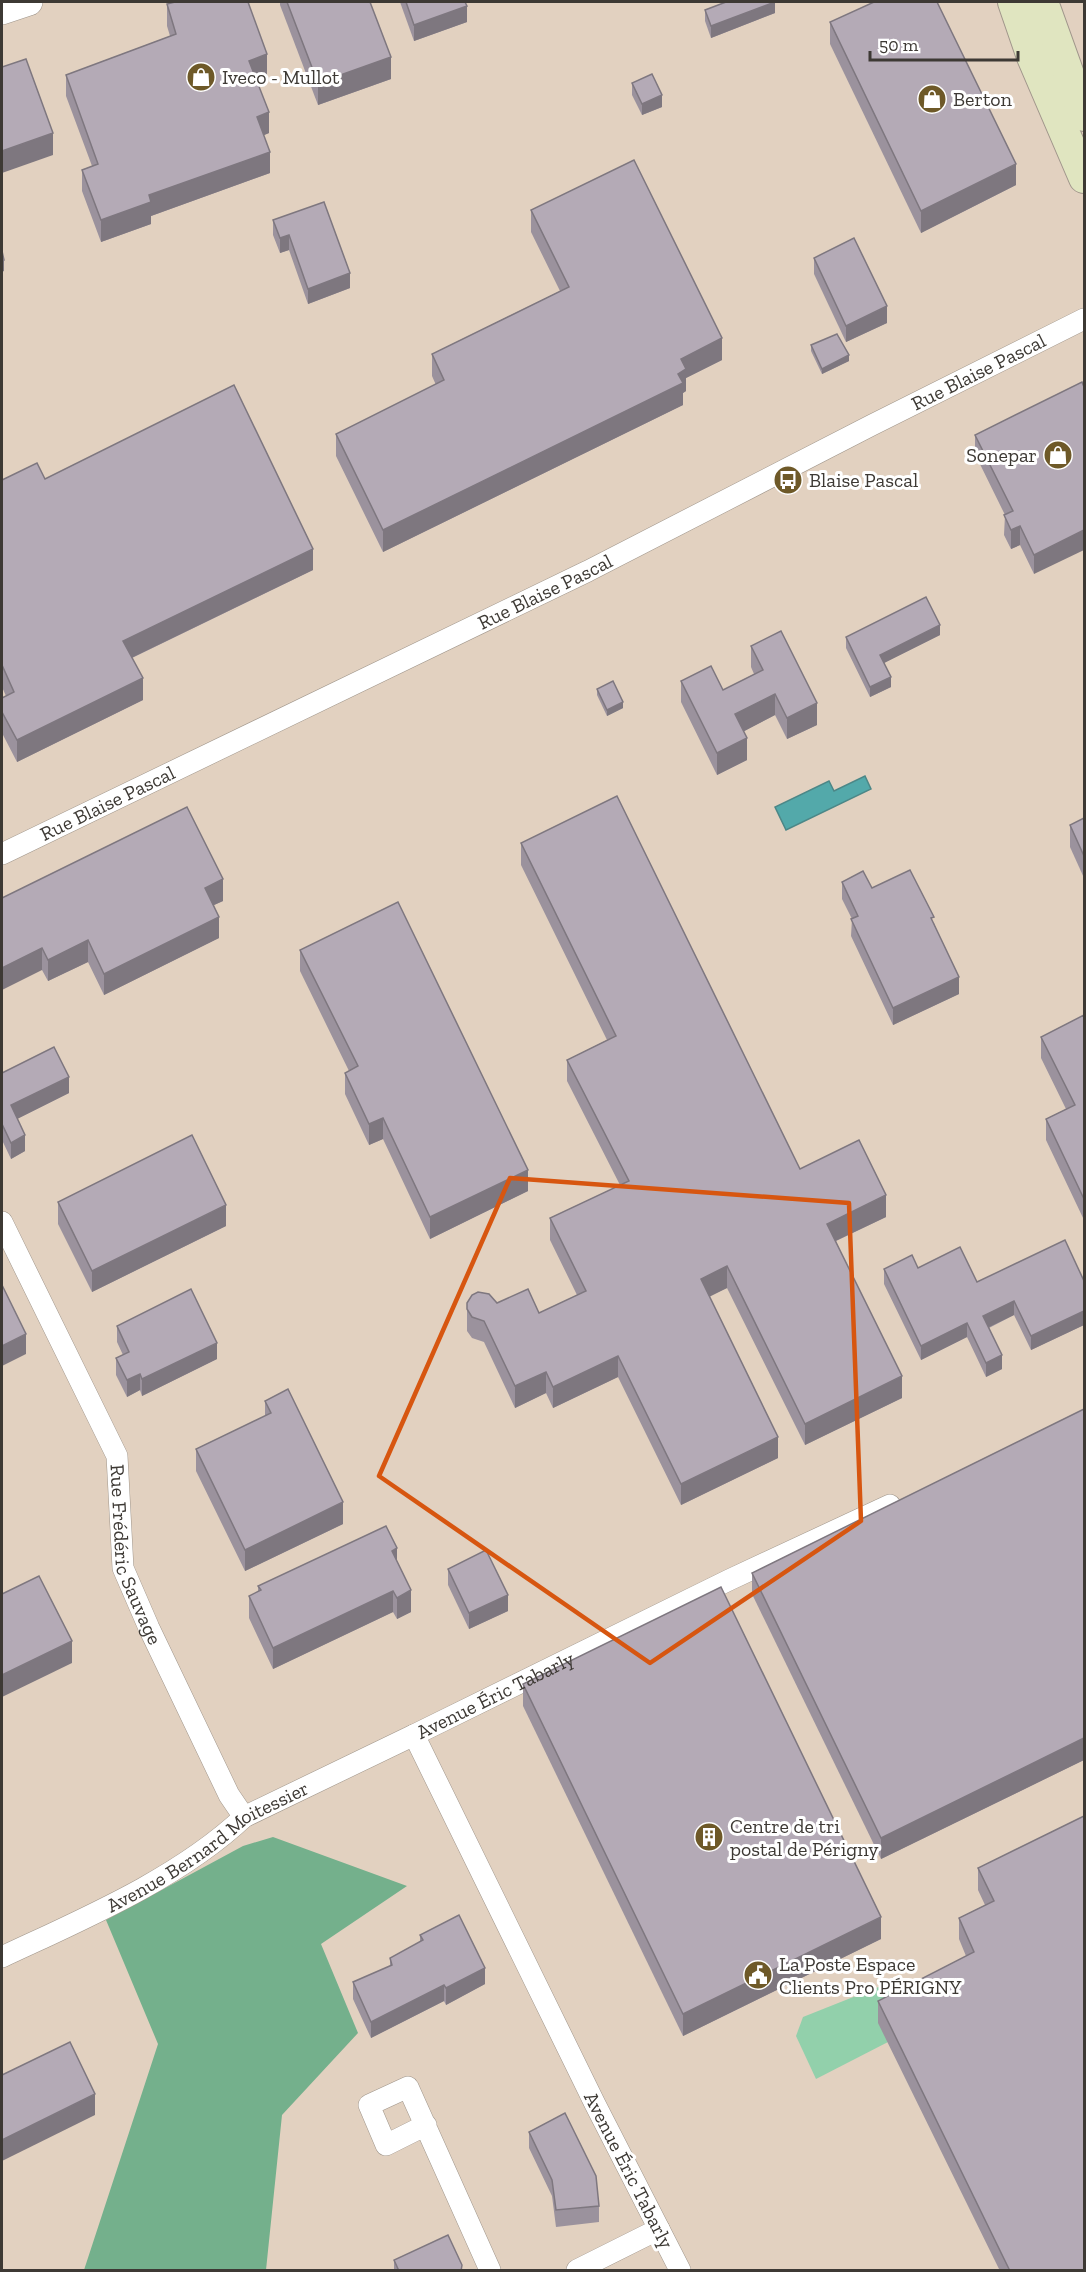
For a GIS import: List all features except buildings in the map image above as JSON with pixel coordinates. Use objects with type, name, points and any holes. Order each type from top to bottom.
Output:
[{"type":"main road","points":[[1013,2],[1032,57],[1084,178]]},
{"type":"main road","points":[[1043,2],[1084,116]]},
{"type":"street","points":[[2,11],[28,2]]},
{"type":"street","name":"Rue Blaise Pascal","points":[[3,851],[588,571],[1084,319]]},
{"type":"street","name":"Rue Frédéric Sauvage","points":[[2,1222],[117,1456],[123,1568],[149,1628],[229,1795],[244,1817]]},
{"type":"street","name":"Avenue Éric Tabarly","points":[[680,2271],[590,2094],[414,1735],[729,1580],[906,1498]]},
{"type":"street","name":"Avenue Bernard Moitessier","points":[[2,1957],[124,1899],[225,1835],[244,1817],[414,1735]]},
{"type":"street","points":[[426,2126],[489,2271]]},
{"type":"street","points":[[577,2271],[659,2229]]},
{"type":"highlighted area","points":[[510,1178],[849,1203],[861,1521],[650,1663],[379,1476]]},
{"type":"shaded area","points":[[2,2],[1084,2],[1084,2270],[2,2270]]},
{"type":"green space","points":[[273,1837],[407,1886],[321,1944],[358,2033],[282,2115],[266,2270],[84,2270],[158,2044],[106,1920],[243,1846]]},
{"type":"green space","points":[[891,1982],[906,2009],[888,2042],[816,2079],[796,2036],[803,2017]]},
{"type":"water","points":[[865,776],[871,789],[786,830],[775,807],[829,781],[834,791]]},
{"type":"place","name":"Iveco - Mullot","points":[[201,77]]},
{"type":"place","name":"Berton","points":[[932,99]]},
{"type":"place","name":"Sonepar","points":[[1058,455]]},
{"type":"place","name":"Blaise Pascal","points":[[788,480]]},
{"type":"place","name":"Centre de tri postal de Périgny","points":[[709,1837]]},
{"type":"place","name":"La Poste Espace Clients Pro PÉRIGNY","points":[[758,1975]]}]
